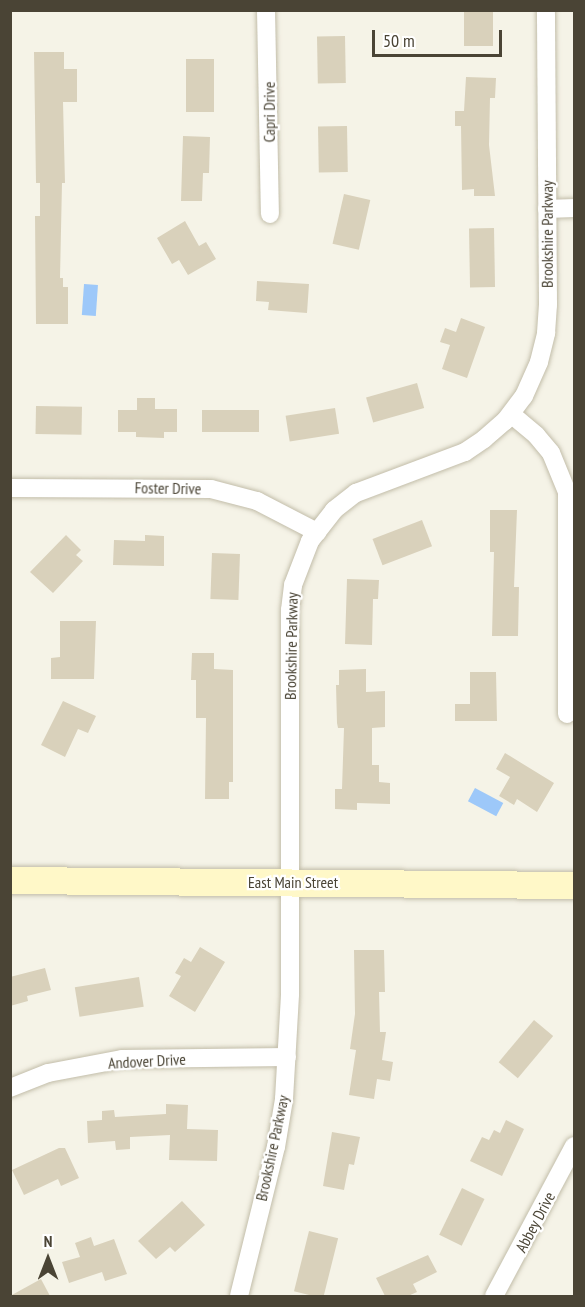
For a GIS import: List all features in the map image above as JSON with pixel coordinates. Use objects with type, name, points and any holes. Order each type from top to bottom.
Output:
[{"type":"main road","name":"East Main Street","points":[[10,880],[574,885]]},
{"type":"street","name":"Capri Drive","points":[[266,10],[269,47],[270,214]]},
{"type":"street","name":"Brookshire Parkway","points":[[239,1296],[280,1125],[287,1057],[290,882],[290,610],[293,585],[300,561],[317,532],[334,510],[356,493],[465,452],[484,439],[511,414],[524,396],[539,362],[546,333],[546,10]]},
{"type":"street","points":[[547,209],[574,208]]},
{"type":"street","points":[[511,414],[536,435],[551,453],[567,492],[567,714]]},
{"type":"street","name":"Foster Drive","points":[[10,488],[211,489],[256,501],[317,532]]},
{"type":"street","name":"Andover Drive","points":[[10,1088],[48,1073],[122,1059],[287,1057]]},
{"type":"street","name":"Abbey Drive","points":[[494,1296],[574,1146]]},
{"type":"water","points":[[84,284],[98,285],[96,316],[82,315]]},
{"type":"water","points":[[475,788],[503,803],[496,816],[468,801]]},
{"type":"building","points":[[464,10],[493,10],[493,46],[464,46]]},
{"type":"building","points":[[317,36],[345,36],[346,83],[318,83]]},
{"type":"building","points":[[34,52],[64,52],[64,69],[77,69],[77,102],[63,102],[65,183],[62,183],[60,278],[63,278],[63,287],[68,287],[68,324],[36,324],[35,216],[40,216],[40,183],[36,183]]},
{"type":"building","points":[[186,59],[214,59],[214,112],[186,112]]},
{"type":"building","points":[[466,77],[496,78],[495,98],[490,98],[489,145],[495,196],[474,196],[474,189],[462,190],[461,126],[455,126],[455,111],[464,111]]},
{"type":"building","points":[[347,126],[348,172],[319,172],[318,127]]},
{"type":"building","points":[[183,136],[210,137],[209,173],[203,173],[202,201],[181,201]]},
{"type":"building","points":[[344,194],[370,200],[359,250],[333,244]]},
{"type":"building","points":[[185,221],[199,246],[206,242],[216,259],[188,275],[179,260],[172,264],[157,238]]},
{"type":"building","points":[[469,228],[494,228],[495,287],[470,287]]},
{"type":"building","points":[[257,281],[309,284],[307,313],[268,310],[269,302],[256,301]]},
{"type":"building","points":[[461,318],[485,327],[467,378],[442,369],[450,345],[440,342],[445,328],[456,332]]},
{"type":"building","points":[[417,383],[424,408],[373,423],[366,398]]},
{"type":"building","points":[[137,398],[155,398],[155,409],[177,409],[177,432],[164,432],[164,438],[136,437],[136,432],[118,432],[118,410],[137,410]]},
{"type":"building","points":[[36,406],[82,407],[82,435],[36,434]]},
{"type":"building","points":[[335,408],[339,434],[290,442],[286,416]]},
{"type":"building","points":[[202,410],[259,410],[259,432],[202,432]]},
{"type":"building","points":[[490,510],[517,510],[514,587],[519,587],[518,636],[492,636],[494,552],[490,552]]},
{"type":"building","points":[[422,520],[432,546],[383,565],[373,539]]},
{"type":"building","points":[[66,535],[81,550],[76,555],[83,561],[53,593],[30,572]]},
{"type":"building","points":[[145,535],[164,536],[164,566],[113,565],[114,540],[145,541]]},
{"type":"building","points":[[212,553],[240,554],[238,600],[210,599]]},
{"type":"building","points":[[347,579],[379,580],[378,599],[373,599],[372,645],[345,644]]},
{"type":"building","points":[[60,621],[96,621],[94,679],[51,679],[51,658],[60,657]]},
{"type":"building","points":[[192,653],[214,653],[214,669],[233,670],[233,782],[229,782],[229,799],[205,799],[206,718],[196,718],[196,680],[191,680]]},
{"type":"building","points":[[366,669],[366,692],[385,691],[385,727],[372,728],[372,765],[379,765],[379,782],[390,783],[390,804],[357,803],[357,810],[335,809],[335,789],[342,789],[344,728],[338,728],[337,723],[336,685],[339,685],[339,670]]},
{"type":"building","points":[[470,672],[496,672],[497,721],[455,721],[455,704],[470,704]]},
{"type":"building","points":[[63,701],[96,716],[88,733],[78,729],[65,757],[41,745]]},
{"type":"building","points":[[505,753],[554,783],[537,812],[517,799],[514,805],[499,796],[510,777],[496,769]]},
{"type":"building","points":[[200,947],[225,962],[195,1012],[169,996],[181,976],[175,973],[184,958],[191,962]]},
{"type":"building","points":[[354,950],[384,950],[385,992],[379,992],[380,1032],[386,1032],[382,1060],[393,1062],[390,1081],[377,1079],[374,1099],[349,1095],[356,1050],[350,1049],[355,1014]]},
{"type":"building","points":[[45,968],[51,990],[27,996],[28,1001],[10,1006],[10,977]]},
{"type":"building","points":[[139,977],[144,1007],[79,1017],[75,987]]},
{"type":"building","points":[[534,1020],[553,1036],[518,1078],[499,1062]]},
{"type":"building","points":[[166,1104],[188,1105],[187,1129],[218,1130],[217,1161],[169,1160],[170,1135],[130,1137],[130,1149],[116,1150],[115,1141],[88,1143],[87,1121],[102,1120],[102,1111],[114,1110],[115,1117],[166,1114]]},
{"type":"building","points":[[506,1120],[524,1129],[502,1176],[470,1161],[482,1137],[489,1140],[494,1130],[500,1133]]},
{"type":"building","points":[[332,1132],[360,1137],[354,1165],[349,1164],[344,1190],[323,1186]]},
{"type":"building","points":[[59,1148],[65,1148],[79,1178],[61,1186],[58,1179],[24,1195],[12,1170]]},
{"type":"building","points":[[462,1188],[484,1199],[462,1246],[439,1235]]},
{"type":"building","points":[[182,1201],[205,1225],[175,1252],[170,1247],[156,1259],[138,1241]]},
{"type":"building","points":[[309,1231],[338,1238],[324,1296],[294,1291]]},
{"type":"building","points":[[91,1237],[94,1246],[114,1239],[127,1274],[105,1281],[102,1272],[69,1283],[62,1262],[80,1257],[75,1243]]},
{"type":"building","points":[[428,1255],[437,1272],[413,1284],[417,1292],[408,1296],[385,1296],[376,1278]]},
{"type":"building","points":[[41,1279],[50,1296],[10,1296]]}]
